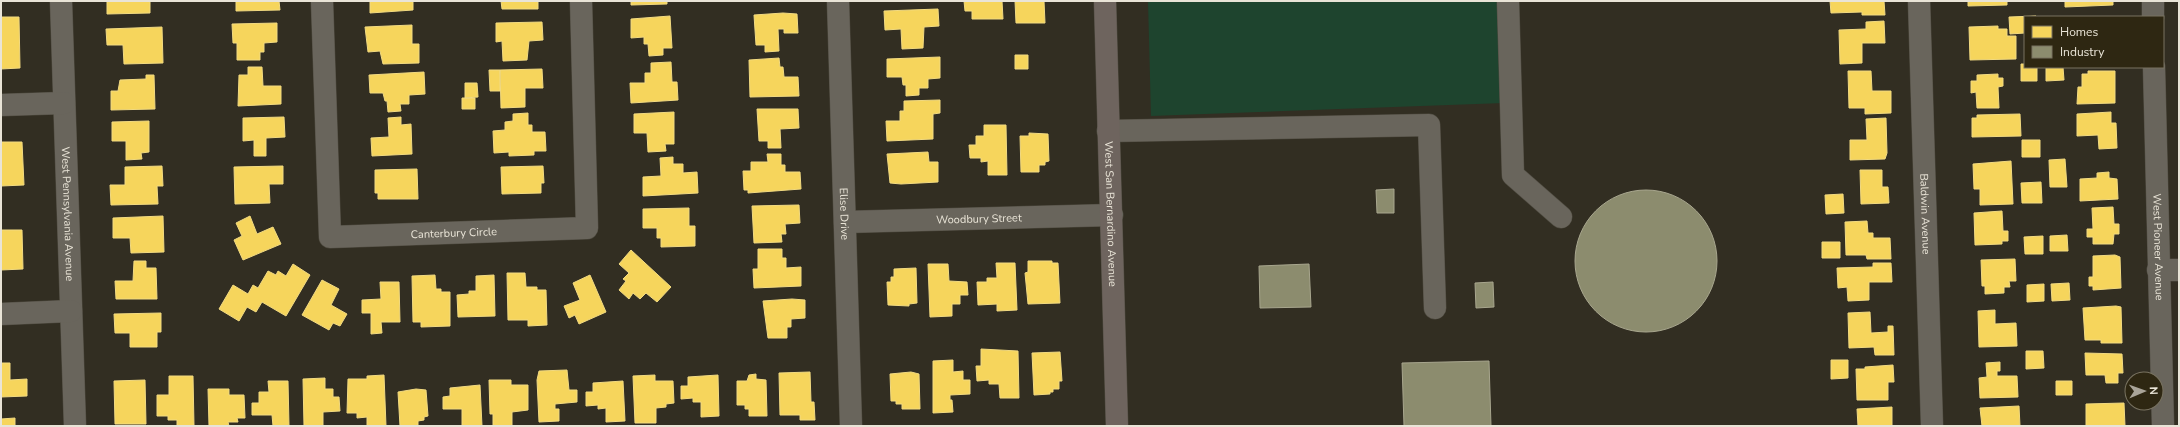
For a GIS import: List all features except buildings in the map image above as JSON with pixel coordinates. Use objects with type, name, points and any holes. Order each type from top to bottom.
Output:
[{"type":"main road","name":"West San Bernardino Avenue","points":[[1105,1],[1117,426]]},
{"type":"street","name":"West Pennsylvania Avenue","points":[[61,1],[75,426]]},
{"type":"street","name":"Canterbury Circle","points":[[322,1],[330,237],[587,228],[581,1]]},
{"type":"street","name":"Elise Drive","points":[[838,1],[851,426]]},
{"type":"street","points":[[1508,1],[1513,175],[1561,217]]},
{"type":"street","name":"Baldwin Avenue","points":[[1919,1],[1932,426]]},
{"type":"street","points":[[2153,1],[2153,16]]},
{"type":"street","name":"West Pioneer Avenue","points":[[2154,68],[2169,270],[2163,426]]},
{"type":"street","points":[[1,105],[64,103]]},
{"type":"street","points":[[1108,131],[1429,125],[1435,308]]},
{"type":"street","name":"Woodbury Street","points":[[845,222],[1112,216]]},
{"type":"street","points":[[1,314],[72,311]]},
{"type":"green space","points":[[1148,1],[1501,1],[1504,103],[1151,116]]}]
